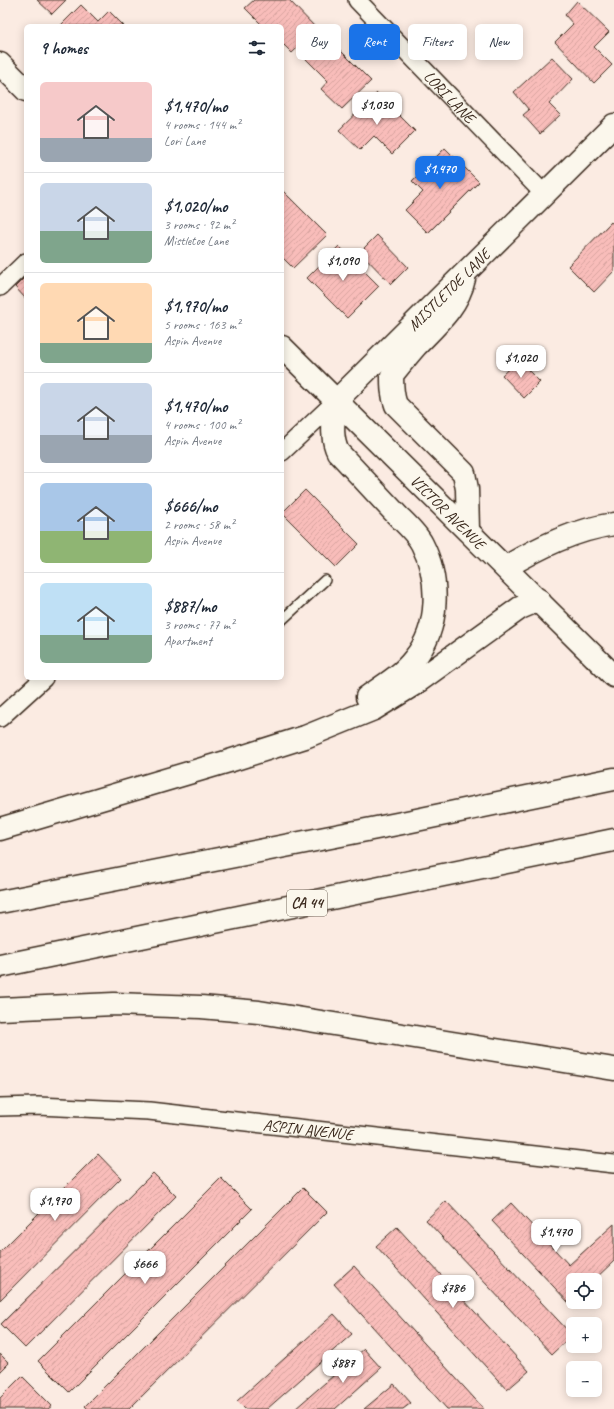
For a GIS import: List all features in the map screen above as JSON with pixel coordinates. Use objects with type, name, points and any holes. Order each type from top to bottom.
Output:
[{"type":"main road","points":[[0,64],[24,88]]},
{"type":"main road","name":"MISTLETOE LANE","points":[[335,402],[614,124]]},
{"type":"main road","points":[[466,270],[462,292],[450,310],[437,327],[416,346],[392,375],[392,396],[396,405],[464,474],[467,489],[468,530]]},
{"type":"main road","name":"VICTOR AVENUE","points":[[284,349],[335,402],[506,567],[614,676]]},
{"type":"main road","points":[[305,736],[390,682],[414,659],[425,641],[434,614],[435,596],[431,570],[422,542],[336,448],[332,432],[335,402]]},
{"type":"main road","points":[[506,567],[542,546],[565,537],[614,524]]},
{"type":"main road","points":[[0,829],[178,777],[305,736],[374,709],[413,685],[520,608],[539,600]]},
{"type":"main road","points":[[0,902],[402,823],[614,779]]},
{"type":"main road","name":"CA 44","points":[[0,966],[614,840]]},
{"type":"main road","points":[[0,1009],[114,1004],[201,1007],[252,1012],[614,1069]]},
{"type":"street","name":"LORI LANE","points":[[357,0],[544,194]]},
{"type":"street","points":[[0,287],[24,264]]},
{"type":"street","name":"MISTLETOE LANE","points":[[284,450],[335,402]]},
{"type":"street","points":[[0,718],[42,680]]},
{"type":"street","name":"ASPIN AVENUE","points":[[0,1107],[38,1106],[150,1111],[614,1164]]},
{"type":"lane","points":[[284,618],[325,580]]},
{"type":"building","points":[[37,0],[66,0],[52,14]]},
{"type":"building","points":[[254,0],[289,0],[312,24],[296,24],[296,49],[292,53],[284,45],[284,24],[261,24],[245,8]]},
{"type":"building","points":[[577,1],[609,32],[594,47],[612,65],[594,83],[555,42],[573,24],[565,15]]},
{"type":"building","points":[[81,5],[98,22],[109,11],[122,24],[62,24]]},
{"type":"building","points":[[341,51],[371,81],[342,109],[321,89],[328,81],[307,60],[341,60]]},
{"type":"building","points":[[552,57],[573,79],[549,104],[560,115],[540,134],[523,115],[529,110],[514,92]]},
{"type":"building","points":[[377,93],[415,131],[392,154],[374,136],[360,150],[339,130]]},
{"type":"building","points":[[445,148],[479,182],[428,233],[405,210],[423,192],[412,181]]},
{"type":"building","points":[[284,192],[327,235],[293,268],[284,259]]},
{"type":"building","points":[[611,222],[614,225],[614,271],[594,292],[568,266]]},
{"type":"building","points":[[377,235],[408,267],[391,284],[360,252]]},
{"type":"building","points":[[339,246],[379,286],[347,318],[307,278]]},
{"type":"building","points":[[24,278],[24,297],[15,287]]},
{"type":"building","points":[[518,360],[540,382],[524,398],[502,375]]},
{"type":"building","points":[[305,490],[359,544],[336,567],[284,515],[284,511]]},
{"type":"building","points":[[98,1154],[121,1178],[0,1300],[0,1252]]},
{"type":"building","points":[[153,1173],[176,1196],[25,1348],[1,1324]]},
{"type":"building","points":[[221,1178],[252,1209],[69,1392],[38,1361]]},
{"type":"building","points":[[303,1188],[327,1212],[129,1409],[88,1409],[85,1406]]},
{"type":"building","points":[[446,1201],[566,1329],[566,1341],[552,1354],[426,1220]]},
{"type":"building","points":[[511,1203],[569,1265],[614,1224],[614,1261],[601,1273],[566,1273],[566,1300],[492,1221]]},
{"type":"building","points":[[397,1227],[529,1371],[507,1390],[376,1246]]},
{"type":"building","points":[[354,1266],[484,1409],[447,1409],[334,1284]]},
{"type":"building","points":[[334,1314],[352,1334],[267,1409],[245,1409],[237,1401]]},
{"type":"building","points":[[364,1349],[381,1368],[335,1409],[295,1409]]},
{"type":"building","points":[[0,1354],[9,1363],[0,1372]]},
{"type":"building","points":[[22,1376],[52,1406],[48,1409],[0,1409],[0,1398]]},
{"type":"building","points":[[394,1384],[411,1403],[403,1409],[364,1409]]}]
